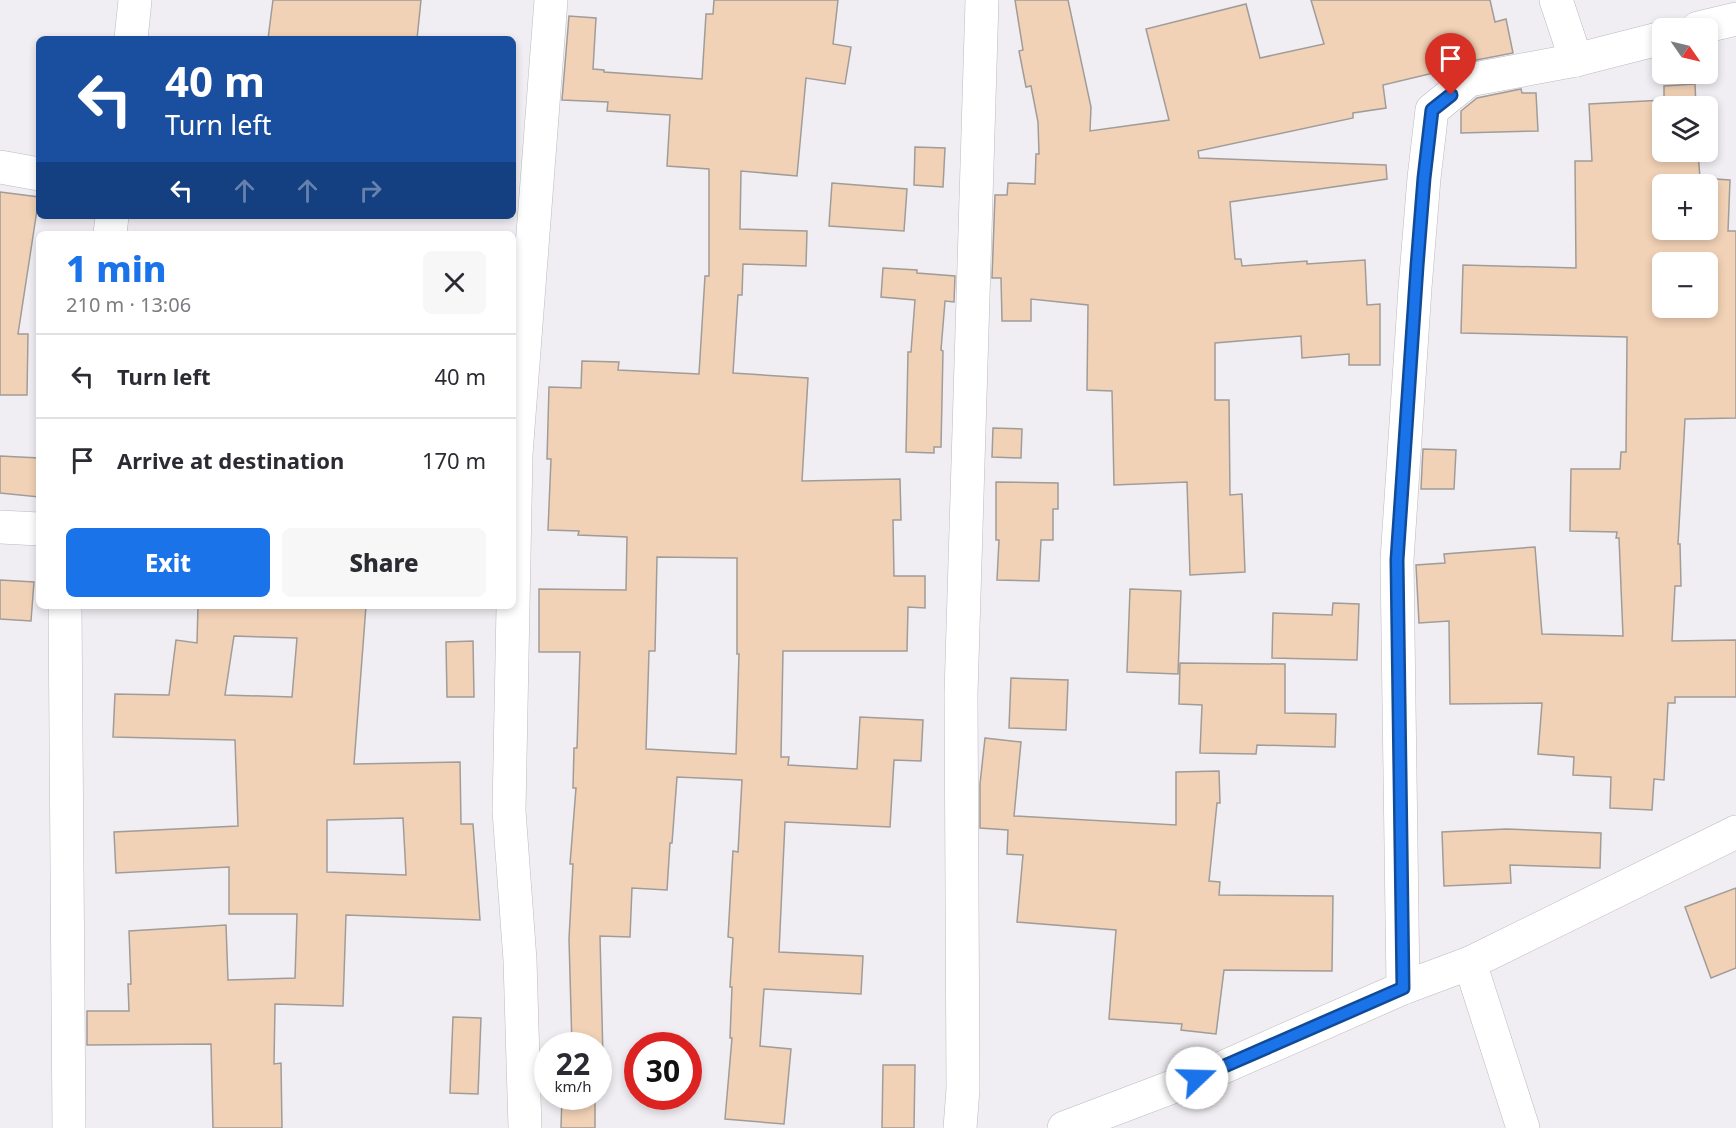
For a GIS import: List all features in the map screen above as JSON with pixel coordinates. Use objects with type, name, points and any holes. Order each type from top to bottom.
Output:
[{"type":"street","points":[[131,36],[135,0]]},
{"type":"street","points":[[516,466],[551,0]]},
{"type":"street","points":[[960,1128],[963,1089],[961,694],[982,0]]},
{"type":"street","points":[[1556,0],[1576,60]]},
{"type":"street","points":[[1718,23],[1736,19]]},
{"type":"street","points":[[1403,988],[1397,560],[1416,277],[1432,110],[1469,80],[1576,60],[1652,41]]},
{"type":"street","points":[[0,167],[36,173]]},
{"type":"street","points":[[0,527],[36,529]]},
{"type":"street","points":[[65,609],[69,1128]]},
{"type":"street","points":[[513,609],[509,811],[520,960],[525,1128]]},
{"type":"street","points":[[1064,1128],[1217,1070],[1403,988],[1470,963],[1736,832]]},
{"type":"street","points":[[1470,963],[1523,1128]]},
{"type":"building","points":[[273,0],[421,0],[417,36],[268,36]]},
{"type":"building","points":[[714,0],[838,0],[833,44],[851,47],[845,84],[806,78],[797,176],[741,171],[740,229],[807,231],[806,266],[743,264],[742,295],[738,295],[733,373],[808,378],[802,481],[900,479],[901,520],[893,520],[894,576],[925,576],[925,608],[908,607],[907,651],[783,651],[781,757],[789,757],[788,765],[857,769],[860,717],[923,720],[921,761],[894,760],[890,827],[785,822],[779,952],[863,956],[861,994],[764,989],[760,1046],[791,1049],[784,1124],[725,1119],[732,1038],[730,1038],[732,987],[730,987],[733,938],[728,937],[733,851],[738,852],[742,780],[677,777],[667,890],[632,888],[630,937],[600,936],[602,1032],[572,1032],[569,939],[573,864],[570,864],[576,788],[573,788],[574,748],[577,748],[580,652],[539,652],[539,589],[626,590],[627,537],[578,535],[579,531],[548,530],[551,459],[547,459],[549,387],[581,388],[582,361],[619,362],[618,370],[699,374],[705,276],[709,276],[709,169],[667,166],[670,115],[607,111],[608,102],[562,100],[569,16],[596,18],[593,69],[604,70],[604,72],[702,79],[706,14],[713,14]],"holes":[[[657,557],[737,558],[737,654],[739,654],[736,754],[646,749],[649,651],[655,651]]]},
{"type":"building","points":[[1015,0],[1068,0],[1091,107],[1090,131],[1169,120],[1146,29],[1246,4],[1260,58],[1324,44],[1311,0],[1490,0],[1495,22],[1506,19],[1513,53],[1466,62],[1454,68],[1383,85],[1386,108],[1353,113],[1353,118],[1198,151],[1199,158],[1386,165],[1387,179],[1230,202],[1235,259],[1241,259],[1242,266],[1307,261],[1307,264],[1365,260],[1367,305],[1380,304],[1380,365],[1349,365],[1349,354],[1302,358],[1301,336],[1215,343],[1215,400],[1229,400],[1230,495],[1242,494],[1245,572],[1190,575],[1187,482],[1114,485],[1112,391],[1087,390],[1088,305],[1031,299],[1031,321],[1002,321],[1001,278],[992,278],[995,195],[1007,195],[1008,183],[1035,184],[1036,154],[1039,154],[1038,122],[1031,86],[1026,87],[1019,51],[1023,50]]},
{"type":"building","points":[[1695,84],[1696,96],[1664,96],[1664,86]]},
{"type":"building","points":[[1521,89],[1522,93],[1536,93],[1538,131],[1461,133],[1461,111],[1477,98]]},
{"type":"building","points":[[1652,101],[1652,162],[1699,162],[1700,174],[1652,174],[1652,240],[1718,240],[1718,179],[1730,180],[1728,231],[1736,231],[1736,418],[1685,419],[1678,544],[1680,544],[1681,586],[1675,586],[1672,641],[1736,640],[1736,697],[1675,697],[1675,703],[1668,703],[1664,780],[1654,779],[1652,810],[1610,808],[1611,777],[1573,775],[1574,757],[1538,754],[1542,703],[1450,704],[1449,621],[1419,623],[1416,565],[1445,563],[1444,554],[1535,547],[1542,634],[1623,636],[1617,532],[1570,531],[1571,469],[1620,469],[1621,452],[1626,452],[1627,337],[1461,333],[1463,265],[1576,268],[1575,161],[1592,161],[1589,104]]},
{"type":"building","points":[[915,147],[945,148],[943,187],[914,185]]},
{"type":"building","points":[[832,183],[907,189],[904,231],[829,226]]},
{"type":"building","points":[[0,192],[36,197],[36,217],[18,334],[28,334],[27,395],[0,395]]},
{"type":"building","points":[[883,268],[955,276],[954,302],[945,301],[941,350],[943,351],[941,447],[934,447],[934,453],[906,452],[908,352],[911,352],[915,300],[881,297]]},
{"type":"building","points":[[993,428],[1022,429],[1021,458],[992,457]]},
{"type":"building","points":[[1423,449],[1456,450],[1454,489],[1421,489]]},
{"type":"building","points":[[0,456],[36,458],[36,497],[0,493]]},
{"type":"building","points":[[996,482],[1058,483],[1058,509],[1053,509],[1053,540],[1041,540],[1039,581],[997,580],[999,540],[996,540]]},
{"type":"building","points":[[0,580],[34,582],[31,621],[0,619]]},
{"type":"building","points":[[1130,589],[1181,591],[1178,674],[1127,672]]},
{"type":"building","points":[[1333,603],[1359,604],[1357,660],[1272,658],[1273,613],[1332,615]]},
{"type":"building","points":[[198,609],[366,609],[354,764],[460,762],[461,824],[473,824],[480,920],[346,915],[343,1006],[275,1004],[274,1064],[281,1063],[282,1128],[213,1128],[211,1044],[87,1045],[87,1011],[129,1011],[128,984],[131,984],[129,931],[226,925],[228,980],[295,978],[297,914],[229,914],[229,867],[116,873],[114,832],[238,826],[235,740],[113,737],[115,694],[169,695],[176,640],[197,643]],"holes":[[[234,636],[297,638],[292,697],[225,695]],[[403,818],[406,875],[327,872],[327,820]]]},
{"type":"building","points":[[473,641],[474,697],[447,697],[446,642]]},
{"type":"building","points":[[1180,663],[1285,664],[1285,713],[1336,714],[1335,747],[1257,745],[1256,754],[1200,753],[1202,705],[1179,704]]},
{"type":"building","points":[[1011,678],[1068,680],[1066,730],[1009,728]]},
{"type":"building","points":[[985,738],[1021,742],[1014,816],[1176,825],[1176,772],[1219,771],[1220,803],[1217,803],[1209,881],[1220,882],[1219,895],[1333,896],[1332,971],[1224,970],[1216,1034],[1181,1030],[1182,1024],[1109,1019],[1116,930],[1017,922],[1023,855],[1007,854],[1008,830],[980,828],[980,784]]},
{"type":"building","points":[[1506,829],[1601,833],[1600,868],[1510,865],[1511,883],[1444,886],[1442,832]]},
{"type":"building","points":[[1736,888],[1736,968],[1711,978],[1685,907]]},
{"type":"building","points":[[453,1017],[481,1018],[478,1094],[450,1093]]},
{"type":"building","points":[[883,1065],[915,1065],[914,1128],[882,1128]]},
{"type":"building","points":[[562,1110],[595,1110],[595,1128],[561,1128]]},
{"type":"route","points":[[1197,1078],[1403,988],[1397,560],[1424,178],[1432,110],[1451,95]]}]
